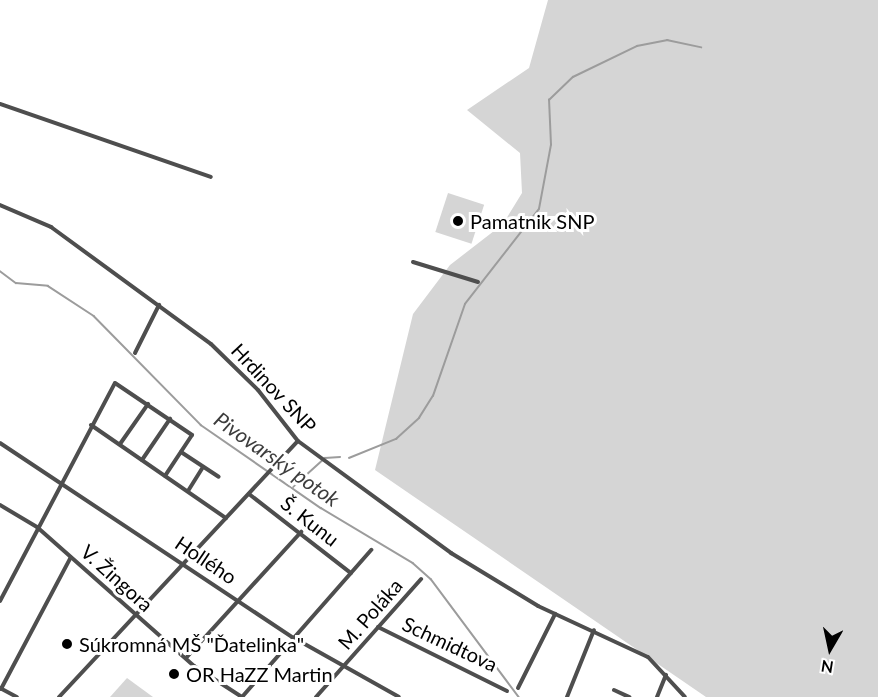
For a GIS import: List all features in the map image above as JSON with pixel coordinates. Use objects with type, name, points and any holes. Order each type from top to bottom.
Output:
[{"type":"street","points":[[0,104],[210,177]]},
{"type":"street","name":"Hrdinov SNP","points":[[0,205],[51,227],[159,305],[247,377],[298,441],[451,554],[555,614],[594,630],[648,657],[685,697]]},
{"type":"street","points":[[412,262],[478,282]]},
{"type":"street","points":[[135,353],[159,305]]},
{"type":"street","points":[[0,601],[60,480],[115,383],[192,435],[165,476]]},
{"type":"street","points":[[120,444],[147,404]]},
{"type":"street","points":[[142,460],[170,419]]},
{"type":"street","points":[[91,425],[227,518]]},
{"type":"street","points":[[59,697],[298,441]]},
{"type":"street","name":"Hollého","points":[[0,443],[60,480],[294,638],[389,695],[399,697]]},
{"type":"street","points":[[182,452],[219,477]]},
{"type":"street","points":[[188,491],[203,467]]},
{"type":"street","name":"Š. Kunu","points":[[249,494],[351,573]]},
{"type":"street","name":"V. Žingora","points":[[0,505],[37,526],[186,659],[241,697]]},
{"type":"street","points":[[186,659],[301,532]]},
{"type":"street","points":[[241,697],[371,550]]},
{"type":"street","points":[[17,697],[1,689],[71,557]]},
{"type":"street","name":"M. Poláka","points":[[316,697],[421,579]]},
{"type":"street","points":[[518,688],[555,614]]},
{"type":"street","name":"Schmidtova","points":[[378,627],[507,692]]},
{"type":"street","points":[[567,697],[594,630]]},
{"type":"street","points":[[657,697],[666,675]]},
{"type":"street","points":[[614,690],[629,697]]},
{"type":"shaded area","points":[[548,0],[878,0],[878,697],[706,697],[375,470],[413,314],[450,265],[503,224],[522,193],[520,153],[467,110],[529,68]]},
{"type":"shaded area","points":[[448,193],[484,205],[471,244],[435,232]]},
{"type":"shaded area","points":[[127,678],[153,697],[110,697]]},
{"type":"waterway","points":[[349,458],[396,439],[419,418],[433,396],[465,304],[539,209],[551,145],[549,100],[573,77],[637,46],[667,40],[701,47]]},
{"type":"waterway","name":"Pivovarský potok","points":[[0,271],[16,283],[48,286],[94,316],[201,425],[321,508],[413,563],[431,579],[519,697]]},
{"type":"waterway","points":[[293,487],[325,458],[340,457]]},
{"type":"place","name":"Pamatnik SNP","points":[[458,221]]},
{"type":"place","name":"Súkromná MŠ \"Ďatelinka\"","points":[[67,644]]},
{"type":"place","name":"OR HaZZ Martin","points":[[174,674]]}]
